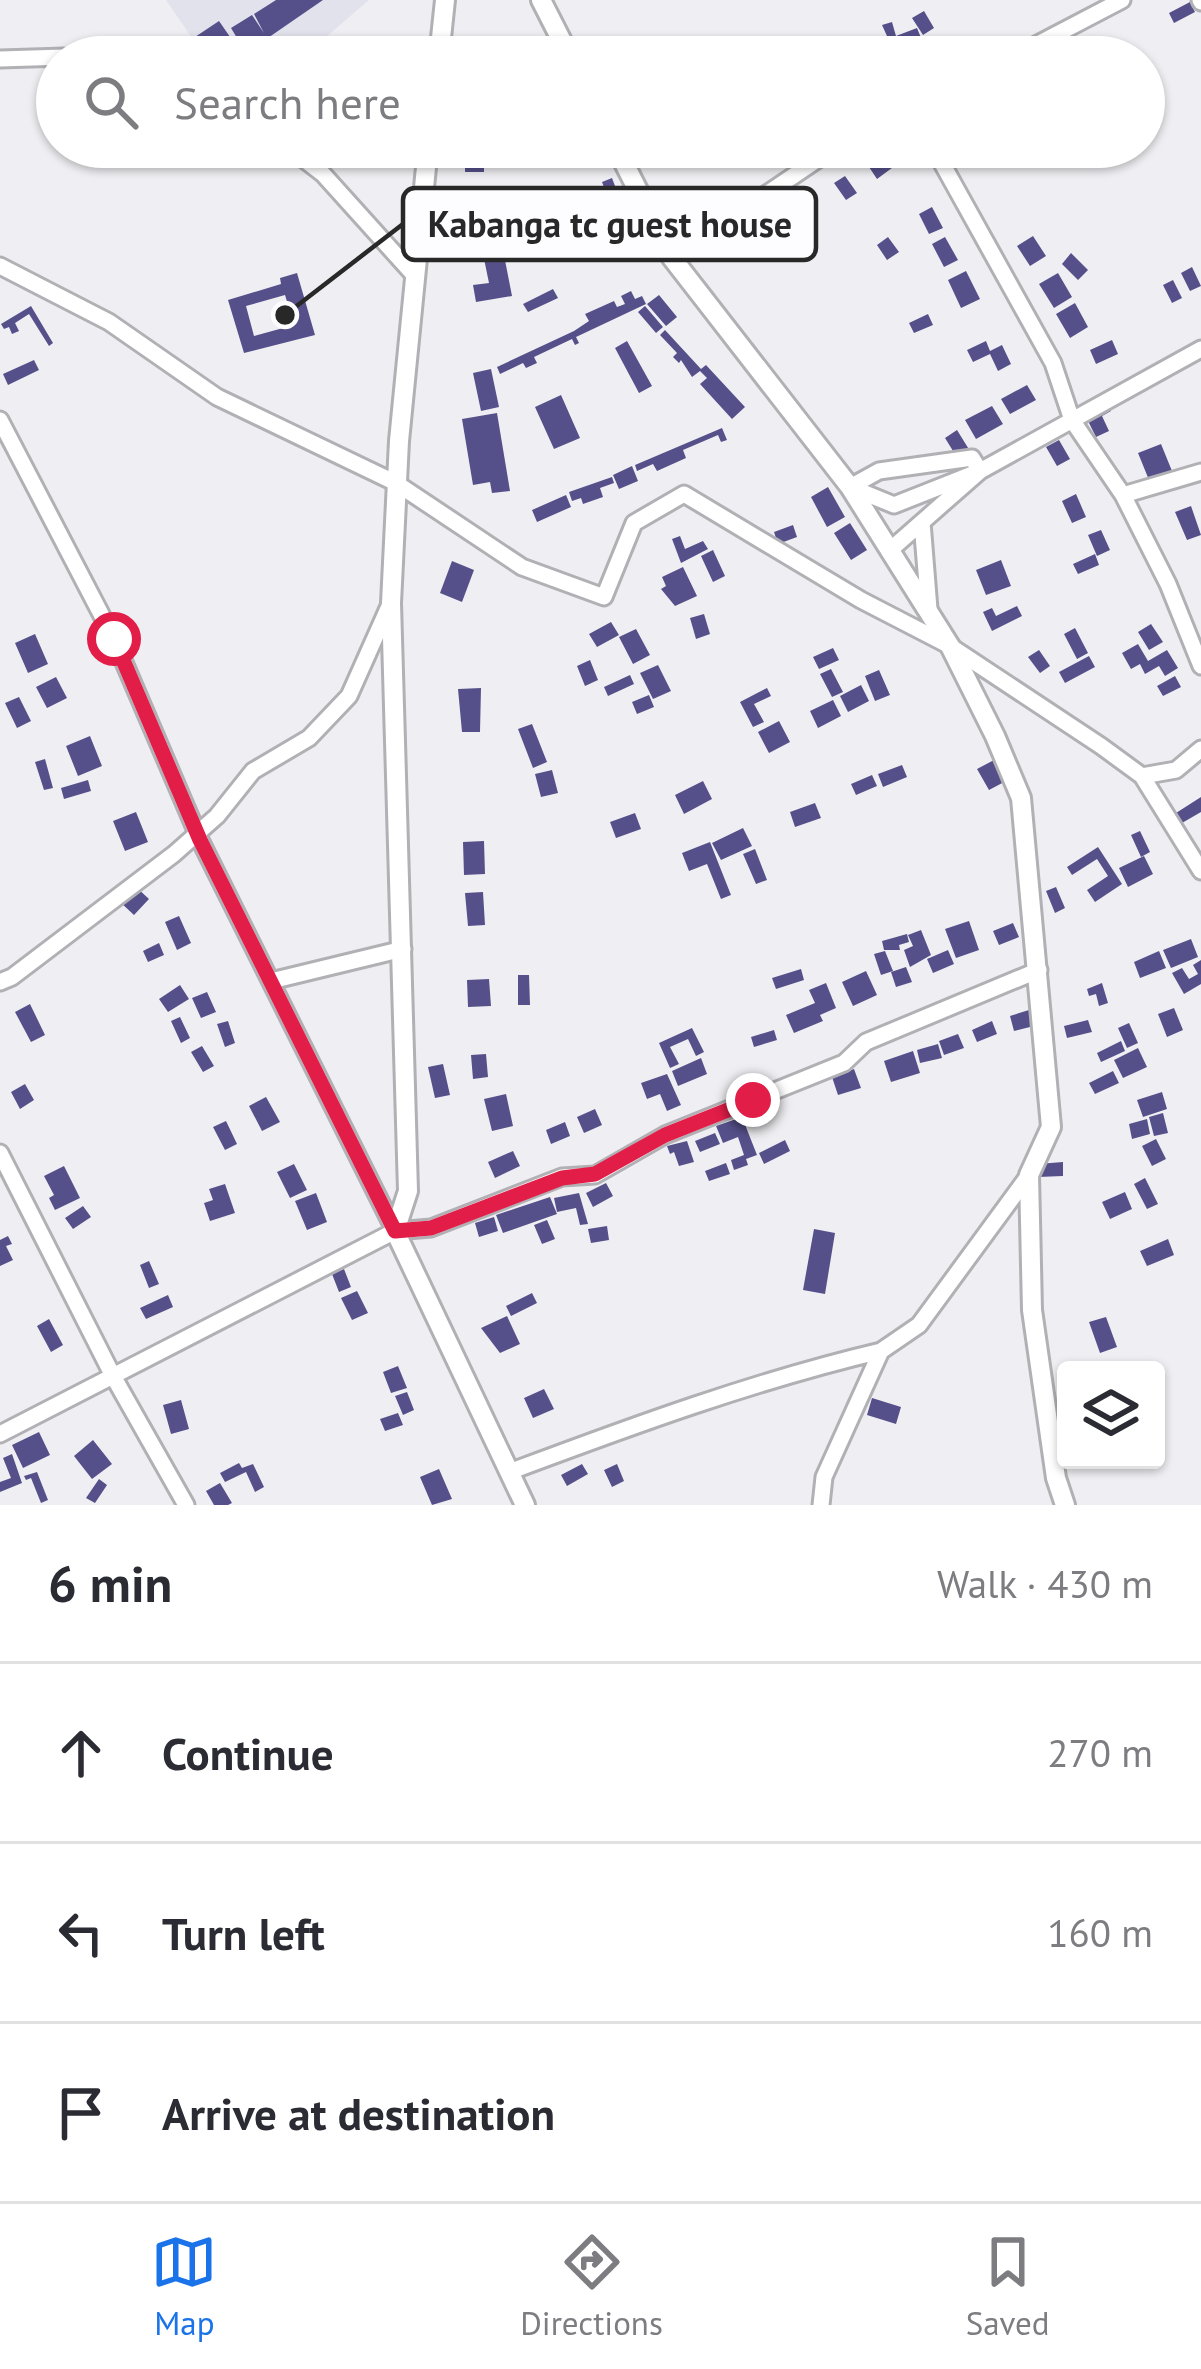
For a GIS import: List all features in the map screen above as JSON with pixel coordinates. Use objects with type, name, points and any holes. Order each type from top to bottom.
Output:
[{"type":"street","points":[[441,36],[445,0]]},
{"type":"street","points":[[541,0],[559,36]]},
{"type":"street","points":[[1052,36],[1121,0]]},
{"type":"street","points":[[0,58],[36,57]]},
{"type":"street","points":[[315,168],[414,275]]},
{"type":"street","points":[[395,1231],[408,1191],[391,603],[396,483],[426,168]]},
{"type":"street","points":[[509,1472],[799,1370],[881,1351],[919,1325],[1029,1175],[1052,1127],[1022,798],[950,646],[850,487],[672,258],[627,168]]},
{"type":"street","points":[[672,258],[805,168]]},
{"type":"street","points":[[945,168],[1053,362],[1072,420],[1123,495],[1168,584],[1201,666]]},
{"type":"street","points":[[0,266],[109,322],[217,397],[396,483],[521,567],[604,597],[634,523],[684,494],[861,600],[950,646],[1142,776],[1201,871]]},
{"type":"street","points":[[850,487],[894,505],[980,471],[1201,349]]},
{"type":"street","points":[[0,420],[114,639],[198,833],[526,1505]]},
{"type":"street","points":[[850,487],[878,471],[972,458],[980,471]]},
{"type":"street","points":[[890,551],[980,471]]},
{"type":"street","points":[[1123,495],[1201,472]]},
{"type":"street","points":[[922,522],[929,613]]},
{"type":"street","points":[[0,982],[110,904],[198,833],[253,771],[309,738],[349,696],[391,603]]},
{"type":"street","points":[[1162,807],[1176,770],[1201,749]]},
{"type":"street","points":[[1142,776],[1176,770]]},
{"type":"street","points":[[271,981],[403,950]]},
{"type":"street","points":[[0,1434],[395,1231],[431,1228],[562,1178],[595,1174],[665,1135],[844,1063],[866,1042],[1040,970]]},
{"type":"street","points":[[0,1153],[113,1376],[186,1505]]},
{"type":"street","points":[[1029,1175],[1032,1310],[1056,1478],[1065,1505]]},
{"type":"street","points":[[821,1505],[824,1477],[881,1351]]},
{"type":"shaded area","points":[[166,0],[369,0],[327,36],[191,36]]},
{"type":"building","points":[[276,0],[323,0],[271,36],[236,36],[231,28],[252,15],[264,33],[254,14]]},
{"type":"building","points":[[1190,2],[1195,12],[1174,23],[1169,13]]},
{"type":"building","points":[[924,11],[934,28],[923,35],[912,18]]},
{"type":"building","points":[[219,21],[229,36],[196,36]]},
{"type":"building","points":[[892,22],[896,36],[887,36],[882,25]]},
{"type":"building","points":[[917,28],[920,36],[896,36]]},
{"type":"building","points":[[870,168],[892,168],[877,179]]},
{"type":"building","points":[[845,176],[857,193],[846,200],[834,183]]},
{"type":"building","points":[[612,178],[621,202],[611,206],[602,182]]},
{"type":"building","points":[[932,207],[943,228],[929,234],[919,214]]},
{"type":"building","points":[[1033,236],[1046,256],[1030,266],[1017,246]]},
{"type":"building","points":[[888,237],[899,252],[887,260],[877,245]]},
{"type":"building","points":[[945,237],[958,260],[944,267],[932,244]]},
{"type":"building","points":[[503,250],[512,296],[476,302],[473,285],[489,283],[483,254]]},
{"type":"building","points":[[1071,253],[1088,270],[1078,280],[1062,264]]},
{"type":"building","points":[[1192,267],[1201,286],[1190,291],[1181,273]]},
{"type":"building","points":[[966,271],[980,299],[961,308],[948,280]]},
{"type":"building","points":[[297,273],[315,335],[244,353],[228,300],[281,284],[280,278]],"holes":[[[285,295],[294,325],[254,336],[246,306]]]},
{"type":"building","points":[[1058,273],[1072,297],[1054,308],[1039,284]]},
{"type":"building","points":[[1173,280],[1182,298],[1172,303],[1163,285]]},
{"type":"building","points":[[553,289],[558,298],[528,312],[523,304]]},
{"type":"building","points":[[631,291],[646,304],[576,337],[579,343],[575,345],[572,339],[534,357],[537,363],[526,368],[523,363],[500,374],[497,367],[589,321],[585,314],[614,301],[617,307],[625,304],[621,296]]},
{"type":"building","points":[[659,295],[677,317],[666,326],[647,304]]},
{"type":"building","points":[[1075,303],[1088,327],[1070,338],[1056,314]]},
{"type":"building","points":[[31,306],[53,343],[49,346],[29,314],[15,323],[19,331],[12,334],[1,324]]},
{"type":"building","points":[[645,306],[663,327],[656,333],[638,312]]},
{"type":"building","points":[[928,314],[933,325],[914,333],[909,323]]},
{"type":"building","points":[[665,330],[745,407],[732,419],[700,384],[707,378],[700,371],[692,377],[681,360],[673,357],[677,353],[660,335]]},
{"type":"building","points":[[1112,340],[1118,354],[1096,364],[1090,350]]},
{"type":"building","points":[[627,341],[652,386],[639,393],[615,348]]},
{"type":"building","points":[[986,341],[990,351],[1002,345],[1011,364],[998,371],[990,354],[973,362],[967,350]]},
{"type":"building","points":[[34,360],[39,370],[8,385],[3,374]]},
{"type":"building","points":[[491,369],[499,407],[481,411],[473,373]]},
{"type":"building","points":[[1027,385],[1036,400],[1010,414],[1001,399]]},
{"type":"building","points":[[561,395],[580,438],[554,449],[535,407]]},
{"type":"building","points":[[1107,404],[1111,411],[1102,416],[1109,431],[1096,437],[1086,417]]},
{"type":"building","points":[[992,406],[1003,424],[976,439],[965,420]]},
{"type":"building","points":[[497,413],[510,491],[492,493],[490,482],[473,485],[462,419]]},
{"type":"building","points":[[722,428],[727,440],[721,442],[718,435],[683,450],[686,458],[657,471],[653,464],[637,471],[635,465]]},
{"type":"building","points":[[957,430],[970,451],[958,459],[945,438]]},
{"type":"building","points":[[1059,440],[1070,459],[1057,466],[1046,447]]},
{"type":"building","points":[[1161,444],[1172,471],[1149,480],[1138,453]]},
{"type":"building","points":[[632,466],[638,481],[619,489],[613,475]]},
{"type":"building","points":[[612,477],[614,483],[600,488],[603,497],[583,504],[581,498],[572,501],[569,492]]},
{"type":"building","points":[[828,487],[845,517],[827,527],[811,497]]},
{"type":"building","points":[[1076,494],[1086,517],[1072,523],[1062,501]]},
{"type":"building","points":[[566,495],[571,507],[537,522],[532,510]]},
{"type":"building","points":[[1191,506],[1201,535],[1187,540],[1175,512]]},
{"type":"building","points":[[850,523],[867,550],[851,560],[834,533]]},
{"type":"building","points":[[793,525],[797,537],[778,544],[774,532]]},
{"type":"building","points":[[1101,530],[1110,550],[1097,556],[1088,535]]},
{"type":"building","points":[[680,536],[685,549],[703,541],[708,549],[681,563],[672,539]]},
{"type":"building","points":[[713,550],[725,576],[713,582],[701,556]]},
{"type":"building","points":[[1095,554],[1099,565],[1078,574],[1073,564]]},
{"type":"building","points":[[1001,560],[1011,586],[986,595],[976,570]]},
{"type":"building","points":[[452,561],[474,570],[462,602],[440,593]]},
{"type":"building","points":[[683,567],[697,596],[675,606],[661,589],[666,586],[662,577]]},
{"type":"building","points":[[1017,606],[1022,616],[992,631],[983,612],[992,608],[996,616]]},
{"type":"building","points":[[704,614],[710,634],[696,639],[690,618]]},
{"type":"building","points":[[611,622],[619,635],[597,647],[589,634]]},
{"type":"building","points":[[1151,624],[1163,642],[1149,650],[1138,632]]},
{"type":"building","points":[[1075,628],[1088,653],[1077,659],[1064,634]]},
{"type":"building","points":[[636,629],[650,655],[633,664],[619,637]]},
{"type":"building","points":[[35,634],[48,664],[28,673],[15,643]]},
{"type":"building","points":[[1138,644],[1148,661],[1167,650],[1178,668],[1165,676],[1159,666],[1145,674],[1140,664],[1131,669],[1122,653]]},
{"type":"building","points":[[833,648],[839,660],[819,669],[813,657]]},
{"type":"building","points":[[1039,650],[1050,666],[1040,673],[1028,657]]},
{"type":"building","points":[[1089,656],[1095,667],[1065,683],[1059,672]]},
{"type":"building","points":[[590,660],[598,680],[585,686],[577,666]]},
{"type":"building","points":[[658,665],[671,691],[653,699],[640,673]]},
{"type":"building","points":[[831,669],[843,692],[832,697],[820,674]]},
{"type":"building","points":[[879,670],[890,695],[875,701],[865,676]]},
{"type":"building","points":[[630,675],[634,684],[608,696],[604,687]]},
{"type":"building","points":[[1175,676],[1181,687],[1163,696],[1157,686]]},
{"type":"building","points":[[56,677],[67,698],[47,708],[36,687]]},
{"type":"building","points":[[861,685],[869,701],[848,712],[840,696]]},
{"type":"building","points":[[481,688],[480,732],[462,732],[458,689]]},
{"type":"building","points":[[767,688],[771,696],[754,704],[764,722],[753,727],[740,702]]},
{"type":"building","points":[[649,695],[654,707],[637,714],[632,702]]},
{"type":"building","points":[[19,697],[31,721],[17,728],[5,703]]},
{"type":"building","points":[[833,700],[841,716],[818,728],[810,711]]},
{"type":"building","points":[[779,721],[790,742],[769,753],[758,732]]},
{"type":"building","points":[[532,724],[547,762],[533,768],[518,729]]},
{"type":"building","points":[[90,736],[102,766],[78,776],[66,746]]},
{"type":"building","points":[[45,759],[53,788],[44,790],[35,762]]},
{"type":"building","points":[[994,760],[1006,781],[989,790],[977,769]]},
{"type":"building","points":[[902,765],[907,777],[883,787],[878,774]]},
{"type":"building","points":[[552,770],[558,793],[541,797],[535,774]]},
{"type":"building","points":[[872,775],[877,786],[856,795],[851,784]]},
{"type":"building","points":[[88,780],[91,791],[64,799],[61,788]]},
{"type":"building","points":[[703,781],[712,799],[684,814],[675,795]]},
{"type":"building","points":[[1201,797],[1201,812],[1182,823],[1176,813]]},
{"type":"building","points":[[815,803],[821,818],[795,827],[790,812]]},
{"type":"building","points":[[136,812],[148,842],[125,851],[113,821]]},
{"type":"building","points":[[635,813],[641,829],[616,838],[610,822]]},
{"type":"building","points":[[743,828],[752,846],[721,860],[712,843]]},
{"type":"building","points":[[1140,831],[1150,852],[1141,857],[1131,835]]},
{"type":"building","points":[[484,841],[485,874],[464,875],[463,842]]},
{"type":"building","points":[[710,842],[731,895],[721,899],[707,864],[689,871],[682,853]]},
{"type":"building","points":[[1098,847],[1122,884],[1095,902],[1087,890],[1108,876],[1097,859],[1072,875],[1067,867]]},
{"type":"building","points":[[755,849],[767,880],[756,884],[743,854]]},
{"type":"building","points":[[1144,856],[1153,874],[1128,887],[1119,868]]},
{"type":"building","points":[[135,886],[149,899],[134,915],[120,902]]},
{"type":"building","points":[[1056,887],[1065,908],[1055,913],[1046,891]]},
{"type":"building","points":[[483,892],[485,925],[468,926],[465,893]]},
{"type":"building","points":[[179,916],[191,943],[177,950],[165,922]]},
{"type":"building","points":[[969,921],[979,950],[956,958],[945,929]]},
{"type":"building","points":[[1013,923],[1019,937],[999,945],[993,931]]},
{"type":"building","points":[[921,930],[931,955],[910,967],[904,950],[913,946],[908,935]]},
{"type":"building","points":[[907,934],[909,942],[899,945],[900,950],[884,950],[882,941]]},
{"type":"building","points":[[1191,939],[1198,957],[1171,968],[1163,950]]},
{"type":"building","points":[[159,943],[164,955],[148,962],[143,951]]},
{"type":"building","points":[[948,950],[954,964],[933,973],[927,959]]},
{"type":"building","points":[[885,951],[893,971],[881,975],[874,954]]},
{"type":"building","points":[[1159,951],[1166,968],[1140,978],[1134,962]]},
{"type":"building","points":[[1201,960],[1201,984],[1184,994],[1172,973],[1182,968],[1189,979],[1198,974],[1193,965]]},
{"type":"building","points":[[906,967],[912,982],[896,987],[891,972]]},
{"type":"building","points":[[801,969],[804,980],[776,989],[772,978]]},
{"type":"building","points":[[866,971],[877,995],[853,1006],[842,982]]},
{"type":"building","points":[[518,975],[529,975],[530,1005],[518,1005]]},
{"type":"building","points":[[489,979],[491,1006],[468,1007],[467,980]]},
{"type":"building","points":[[826,983],[836,1008],[820,1015],[823,1021],[794,1033],[786,1015],[815,1003],[809,990]]},
{"type":"building","points":[[1102,983],[1108,1003],[1099,1006],[1096,994],[1089,996],[1087,989]]},
{"type":"building","points":[[180,985],[189,999],[168,1012],[159,999]]},
{"type":"building","points":[[207,992],[216,1012],[201,1018],[192,998]]},
{"type":"building","points":[[30,1004],[45,1035],[31,1042],[15,1012]]},
{"type":"building","points":[[1174,1008],[1183,1030],[1167,1037],[1158,1014]]},
{"type":"building","points":[[1029,1010],[1034,1026],[1014,1031],[1010,1016]]},
{"type":"building","points":[[180,1017],[190,1038],[181,1043],[171,1021]]},
{"type":"building","points":[[1088,1020],[1092,1032],[1067,1038],[1064,1026]]},
{"type":"building","points":[[228,1021],[235,1043],[225,1047],[217,1024]]},
{"type":"building","points":[[992,1021],[997,1034],[977,1042],[972,1030]]},
{"type":"building","points":[[1129,1023],[1138,1043],[1127,1048],[1118,1028]]},
{"type":"building","points":[[692,1028],[704,1052],[696,1056],[688,1039],[670,1047],[679,1064],[670,1068],[659,1043]]},
{"type":"building","points":[[774,1030],[777,1040],[754,1047],[751,1037]]},
{"type":"building","points":[[958,1034],[964,1048],[944,1055],[939,1041]]},
{"type":"building","points":[[1121,1041],[1125,1051],[1101,1062],[1097,1053]]},
{"type":"building","points":[[938,1044],[942,1058],[920,1063],[917,1050]]},
{"type":"building","points":[[202,1046],[214,1066],[203,1072],[191,1052]]},
{"type":"building","points":[[1138,1048],[1147,1067],[1123,1078],[1114,1060]]},
{"type":"building","points":[[913,1051],[920,1073],[891,1082],[884,1061]]},
{"type":"building","points":[[486,1054],[488,1077],[473,1079],[471,1055]]},
{"type":"building","points":[[701,1058],[707,1074],[678,1086],[672,1071]]},
{"type":"building","points":[[443,1064],[450,1095],[435,1098],[428,1067]]},
{"type":"building","points":[[854,1069],[861,1088],[838,1095],[832,1077]]},
{"type":"building","points":[[1113,1071],[1119,1083],[1095,1094],[1089,1083]]},
{"type":"building","points":[[667,1074],[681,1105],[667,1111],[660,1094],[647,1099],[641,1083]]},
{"type":"building","points":[[25,1084],[34,1100],[20,1109],[11,1092]]},
{"type":"building","points":[[1162,1092],[1167,1109],[1143,1117],[1137,1100]]},
{"type":"building","points":[[506,1094],[513,1126],[492,1131],[484,1099]]},
{"type":"building","points":[[266,1097],[280,1122],[262,1131],[249,1106]]},
{"type":"building","points":[[595,1109],[602,1125],[584,1133],[577,1117]]},
{"type":"building","points":[[1163,1113],[1168,1133],[1154,1136],[1149,1117]]},
{"type":"building","points":[[742,1117],[757,1155],[734,1170],[731,1160],[744,1155],[738,1137],[723,1143],[716,1126]]},
{"type":"building","points":[[1147,1119],[1150,1134],[1132,1139],[1129,1124]]},
{"type":"building","points":[[226,1121],[237,1144],[225,1150],[213,1127]]},
{"type":"building","points":[[565,1122],[570,1136],[551,1144],[546,1130]]},
{"type":"building","points":[[715,1133],[720,1144],[700,1152],[695,1141]]},
{"type":"building","points":[[1156,1139],[1166,1159],[1152,1166],[1142,1146]]},
{"type":"building","points":[[785,1140],[790,1151],[764,1164],[759,1153]]},
{"type":"building","points":[[687,1141],[694,1162],[679,1166],[667,1146]]},
{"type":"building","points":[[513,1151],[520,1166],[495,1178],[488,1162]]},
{"type":"building","points":[[1063,1162],[1063,1176],[1038,1177],[1038,1164]]},
{"type":"building","points":[[726,1163],[730,1174],[709,1181],[705,1171]]},
{"type":"building","points":[[294,1164],[307,1190],[290,1198],[277,1172]]},
{"type":"building","points":[[64,1166],[80,1198],[55,1210],[49,1198],[54,1195],[44,1176]]},
{"type":"building","points":[[1145,1178],[1158,1204],[1147,1209],[1134,1184]]},
{"type":"building","points":[[606,1183],[613,1196],[593,1207],[586,1193]]},
{"type":"building","points":[[225,1184],[235,1213],[210,1221],[204,1203],[213,1200],[209,1189]]},
{"type":"building","points":[[1125,1192],[1132,1209],[1110,1219],[1102,1202]]},
{"type":"building","points":[[316,1193],[327,1222],[307,1230],[295,1201]]},
{"type":"building","points":[[579,1193],[588,1224],[580,1225],[576,1208],[557,1212],[554,1198]]},
{"type":"building","points":[[550,1197],[557,1214],[503,1233],[496,1215]]},
{"type":"building","points":[[83,1206],[91,1217],[73,1229],[65,1218]]},
{"type":"building","points":[[494,1217],[498,1231],[479,1237],[475,1223]]},
{"type":"building","points":[[547,1220],[555,1239],[542,1244],[534,1225]]},
{"type":"building","points":[[607,1226],[609,1240],[591,1243],[588,1229]]},
{"type":"building","points":[[814,1229],[835,1233],[825,1294],[803,1290]]},
{"type":"building","points":[[8,1236],[12,1244],[6,1246],[13,1260],[0,1266],[0,1240]]},
{"type":"building","points":[[1168,1239],[1174,1255],[1147,1266],[1140,1251]]},
{"type":"building","points":[[149,1261],[159,1284],[149,1288],[140,1265]]},
{"type":"building","points":[[344,1269],[351,1287],[339,1292],[332,1274]]},
{"type":"building","points":[[357,1291],[368,1313],[352,1320],[341,1298]]},
{"type":"building","points":[[532,1293],[537,1303],[511,1316],[506,1306]]},
{"type":"building","points":[[168,1295],[173,1307],[146,1319],[140,1308]]},
{"type":"building","points":[[507,1316],[520,1344],[500,1353],[481,1328]]},
{"type":"building","points":[[1106,1317],[1117,1347],[1100,1353],[1089,1322]]},
{"type":"building","points":[[49,1319],[63,1345],[51,1352],[37,1326]]},
{"type":"building","points":[[398,1366],[407,1388],[391,1393],[383,1372]]},
{"type":"building","points":[[544,1389],[554,1409],[533,1418],[524,1398]]},
{"type":"building","points":[[407,1392],[414,1410],[403,1415],[395,1396]]},
{"type":"building","points":[[872,1398],[901,1407],[896,1424],[867,1415]]},
{"type":"building","points":[[181,1400],[189,1429],[171,1434],[163,1405]]},
{"type":"building","points":[[398,1413],[403,1425],[385,1431],[380,1419]]},
{"type":"building","points":[[39,1432],[50,1455],[23,1468],[12,1445]]},
{"type":"building","points":[[93,1440],[112,1464],[92,1479],[74,1456]]},
{"type":"building","points":[[12,1454],[22,1483],[0,1492],[0,1482],[11,1478],[3,1458]]},
{"type":"building","points":[[239,1463],[242,1468],[253,1464],[264,1487],[255,1492],[246,1472],[225,1482],[220,1473]]},
{"type":"building","points":[[582,1464],[588,1474],[567,1486],[561,1475]]},
{"type":"building","points":[[617,1464],[624,1481],[612,1487],[604,1470]]},
{"type":"building","points":[[439,1469],[452,1499],[432,1505],[420,1477]]},
{"type":"building","points":[[37,1472],[48,1500],[41,1503],[31,1478],[24,1476]]},
{"type":"building","points":[[99,1479],[107,1485],[95,1503],[86,1498]]},
{"type":"building","points":[[220,1483],[232,1503],[228,1505],[214,1505],[206,1491]]},
{"type":"place","name":"Kabanga tc guest house","points":[[285,315]]},
{"type":"route","points":[[114,639],[200,840],[395,1231],[431,1228],[562,1178],[595,1174],[665,1135],[753,1100]]}]
